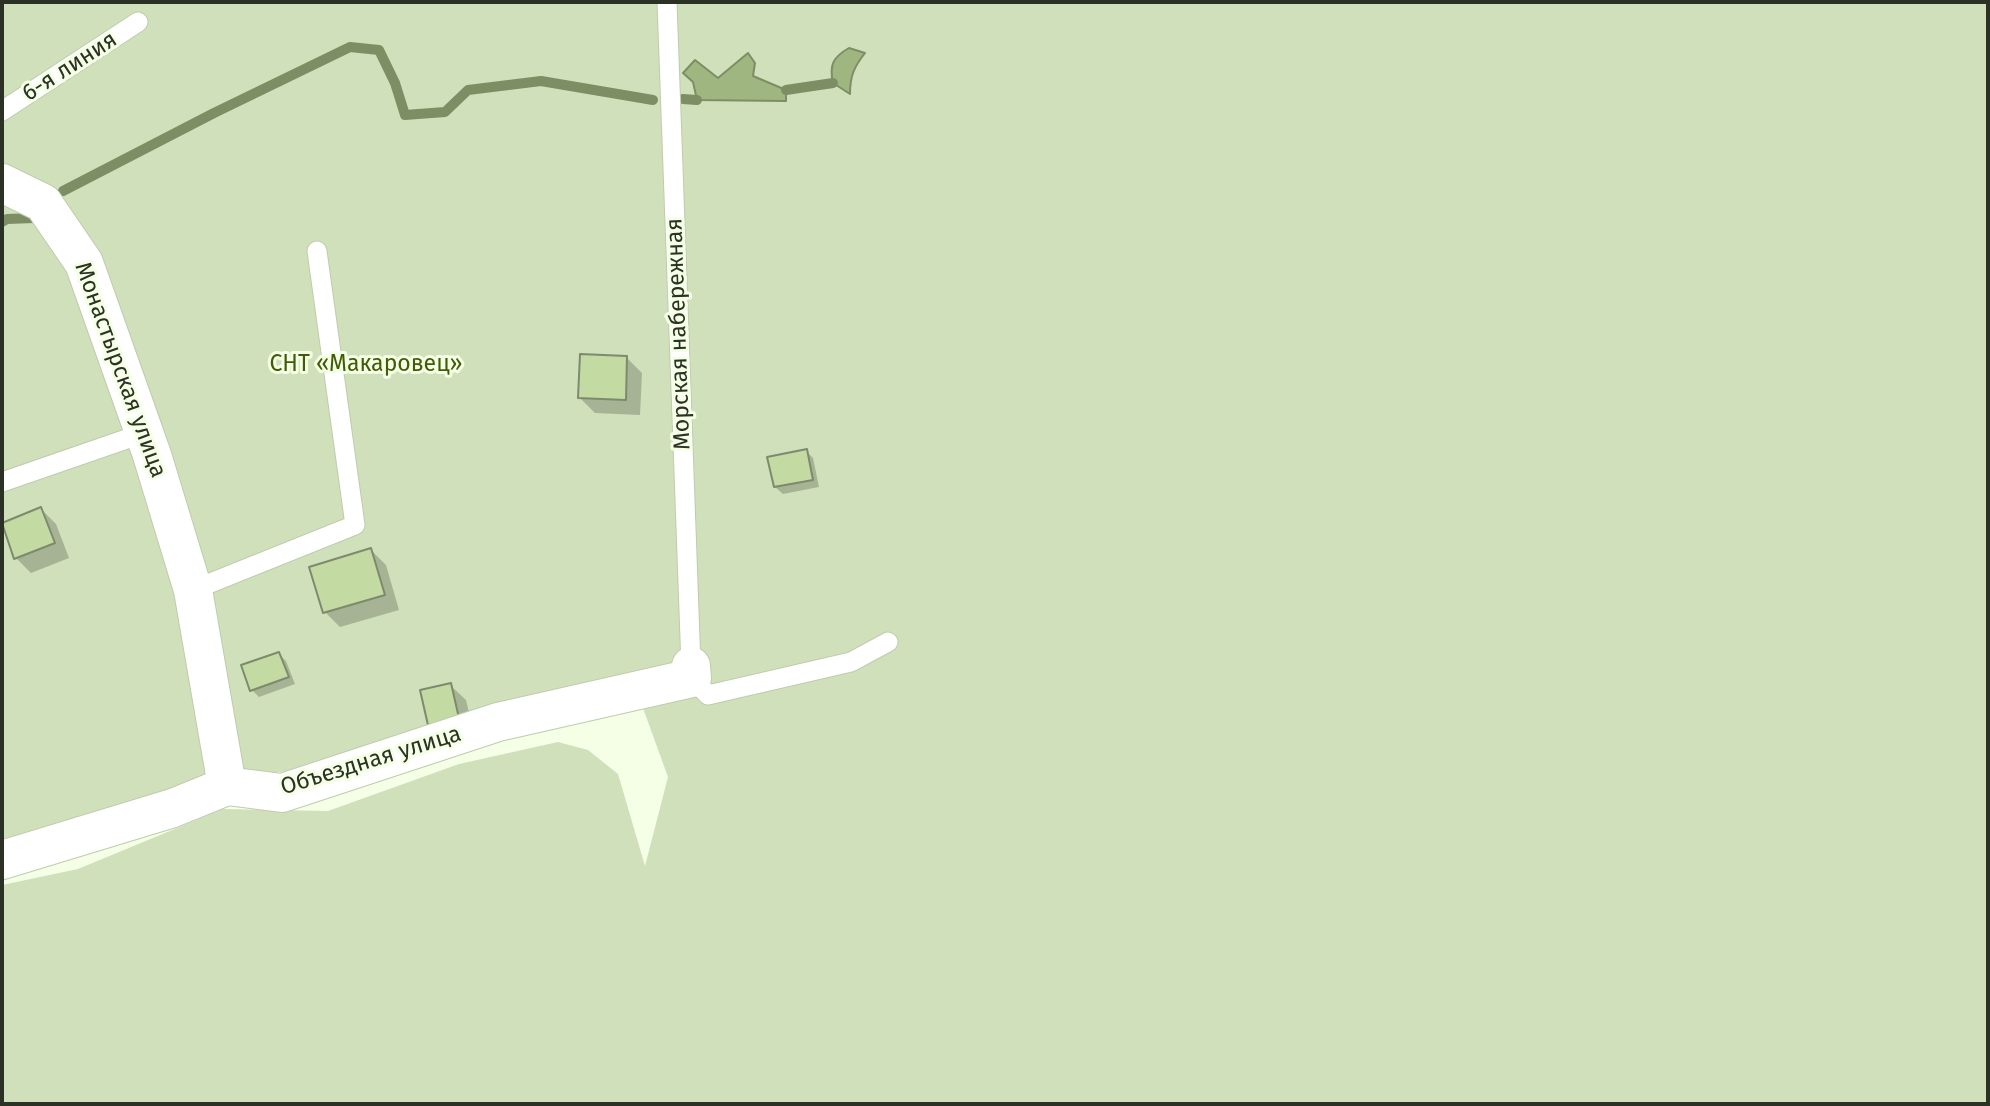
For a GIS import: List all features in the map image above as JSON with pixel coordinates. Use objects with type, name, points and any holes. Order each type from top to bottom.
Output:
[{"type":"street","name":"Монастырская улица","points":[[2,183],[43,204],[84,263],[144,433],[193,590],[227,786]]},
{"type":"street","name":"Объездная улица","points":[[2,860],[173,808],[227,786],[282,793],[498,722],[692,672]]},
{"type":"lane","name":"Морская набережная","points":[[667,2],[692,672]]},
{"type":"lane","name":"6-я линия","points":[[2,111],[138,22]]},
{"type":"lane","points":[[193,590],[355,526],[317,251]]},
{"type":"lane","points":[[2,482],[144,433]]},
{"type":"lane","points":[[692,672],[708,695],[851,662],[888,642]]},
{"type":"green space","name":"СНТ «Макаровец»","points":[[2,2],[1988,2],[1988,1104],[2,1104],[2,885],[78,869],[223,809],[328,811],[459,764],[558,742],[588,750],[618,774],[645,866],[668,777],[632,678],[297,770],[191,782],[2,853]]},
{"type":"shaded area","points":[[849,48],[865,53],[853,72],[850,94],[833,83],[832,71],[836,58]]},
{"type":"shaded area","points":[[748,53],[755,63],[753,76],[786,90],[786,101],[697,100],[693,82],[683,73],[695,60],[718,78]]},
{"type":"building","points":[[580,354],[627,356],[626,400],[578,398]]},
{"type":"building","points":[[807,449],[813,480],[774,487],[767,457]]},
{"type":"building","points":[[41,507],[55,543],[14,559],[2,523]]},
{"type":"building","points":[[371,548],[385,595],[323,613],[309,567]]},
{"type":"building","points":[[279,652],[289,677],[250,691],[241,665]]},
{"type":"building","points":[[451,683],[461,727],[430,734],[420,690]]},
{"type":"waterway","points":[[63,191],[350,47],[379,50],[395,83],[405,115],[445,112],[468,90],[541,81],[653,100]]},
{"type":"waterway","points":[[786,90],[833,83]]},
{"type":"waterway","points":[[683,99],[697,100]]},
{"type":"waterway","points":[[2,222],[7,219],[34,218]]}]
